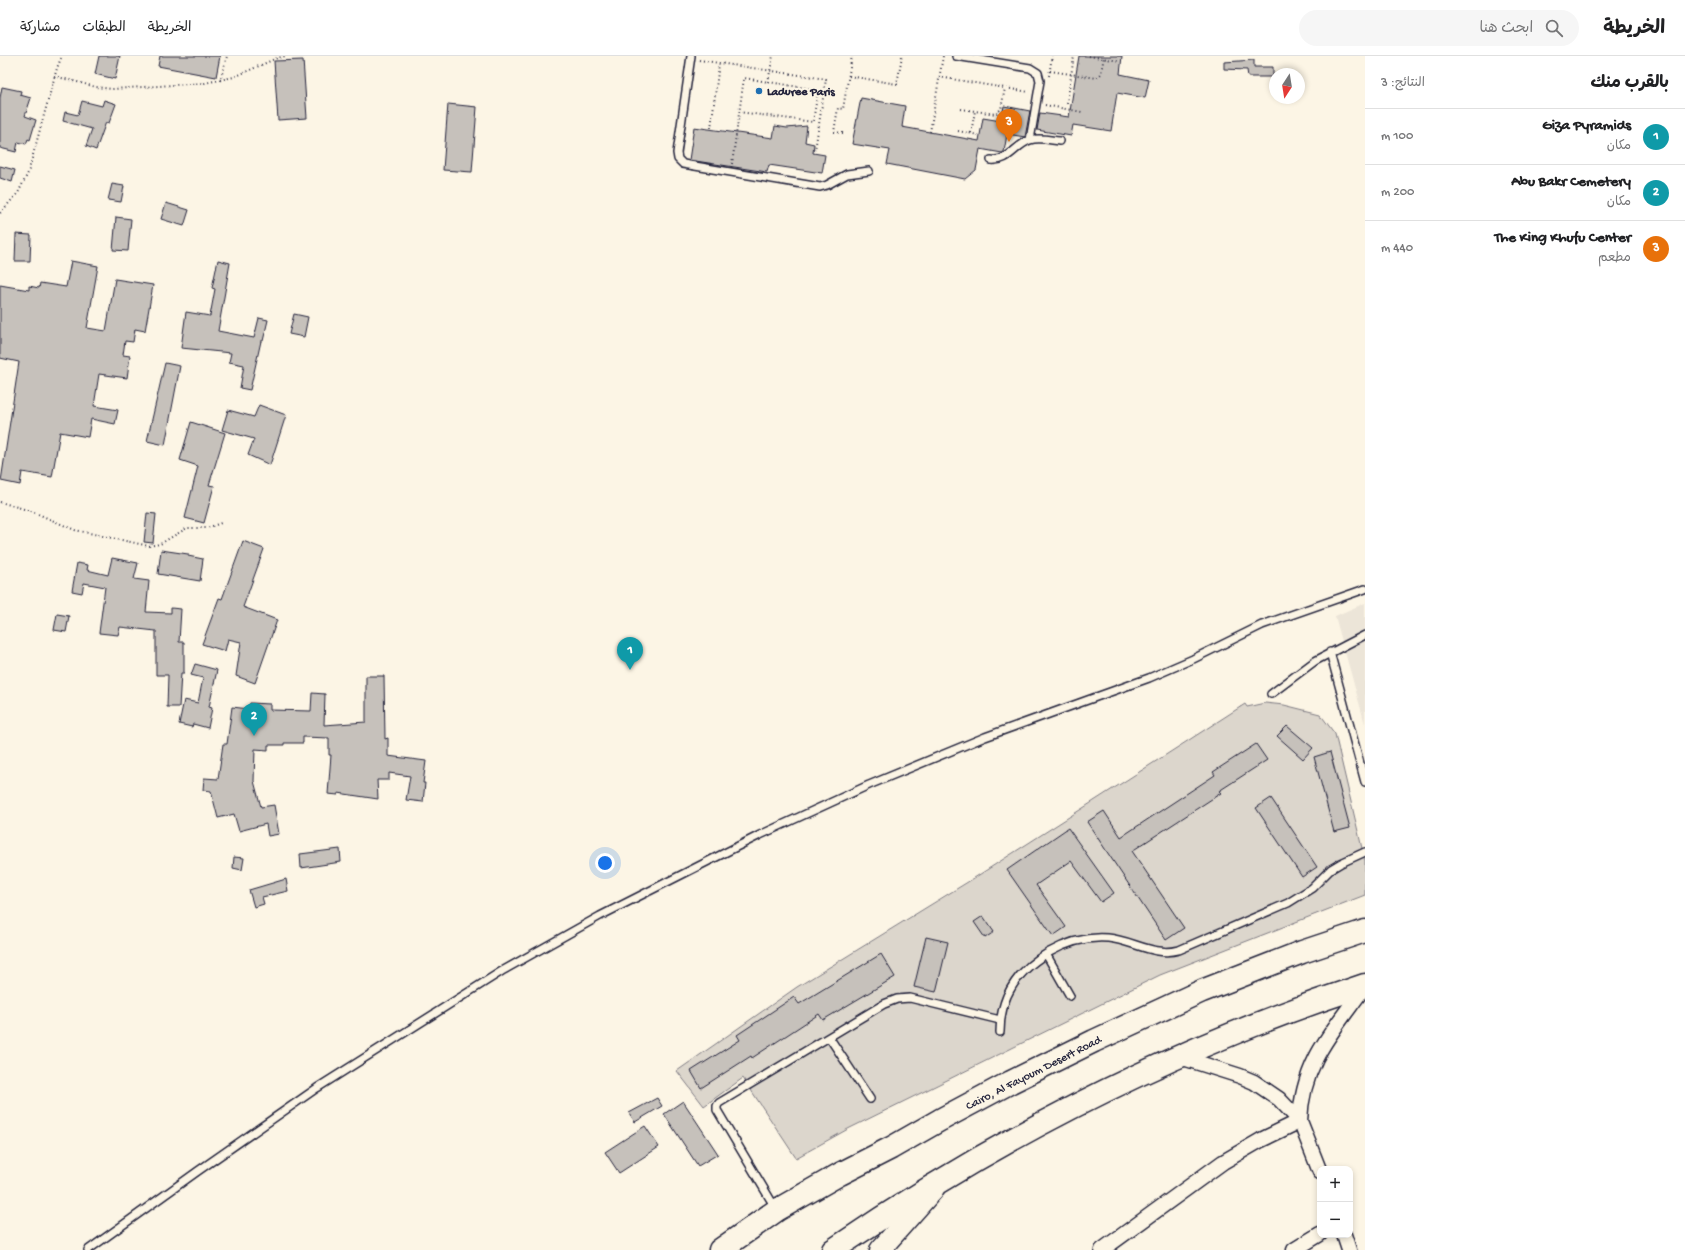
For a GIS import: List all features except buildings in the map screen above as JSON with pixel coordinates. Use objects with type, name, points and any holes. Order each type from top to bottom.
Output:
[{"type":"highway","name":"Cairo, Al Fayoum Desert Road","points":[[720,1250],[777,1210],[840,1174],[891,1148],[947,1116],[1128,1025],[1202,991],[1302,952],[1365,931]]},
{"type":"highway","points":[[833,1250],[869,1225],[943,1180],[1033,1128],[1091,1098],[1270,1018],[1365,985]]},
{"type":"street","points":[[1300,1121],[1303,1092],[1311,1065],[1325,1040],[1365,985]]},
{"type":"street","points":[[1180,1057],[1226,1070],[1254,1082],[1279,1099],[1300,1121],[1318,1166]]},
{"type":"street","points":[[1111,1247],[1223,1162],[1261,1140],[1300,1121]]},
{"type":"street","points":[[880,1250],[943,1180]]},
{"type":"street","points":[[1294,1250],[1317,1236]]},
{"type":"street","points":[[1345,1238],[1349,1250]]},
{"type":"lane","points":[[956,56],[997,59],[1036,71],[1040,81],[1030,140]]},
{"type":"lane","points":[[691,58],[677,153],[678,159],[686,166],[820,187],[848,174],[869,171]]},
{"type":"lane","points":[[991,160],[1002,159],[1023,143],[1030,140],[1042,138],[1059,141]]},
{"type":"lane","points":[[88,1250],[317,1088],[502,971],[600,916],[760,835],[877,782],[985,737],[1149,678],[1262,626],[1365,589]]},
{"type":"lane","points":[[1271,694],[1299,672],[1330,652],[1365,635]]},
{"type":"lane","points":[[1330,652],[1365,782]]},
{"type":"lane","points":[[1000,1032],[1000,1020],[1007,995],[1021,976],[1052,950],[1069,942],[1088,938],[1108,938],[1128,941],[1161,952],[1179,950],[1288,903],[1312,888],[1331,869],[1365,852]]},
{"type":"lane","points":[[1046,954],[1070,996]]},
{"type":"lane","points":[[777,1210],[718,1112],[716,1106],[720,1102],[884,1004],[897,999],[903,998],[1000,1020]]},
{"type":"lane","points":[[829,1037],[870,1099]]},
{"type":"path","points":[[0,213],[11,202],[24,184],[54,76],[62,56]]},
{"type":"path","points":[[220,82],[227,56]]},
{"type":"path","points":[[54,76],[112,89],[220,82],[234,78],[277,58],[286,56]]},
{"type":"path","points":[[768,82],[773,56]]},
{"type":"path","points":[[843,133],[834,132],[838,108],[843,109],[852,56]]},
{"type":"path","points":[[848,76],[897,84],[902,56]]},
{"type":"path","points":[[930,132],[943,56]]},
{"type":"path","points":[[1067,103],[1074,56]]},
{"type":"path","points":[[1090,56],[1103,57],[1119,61]]},
{"type":"path","points":[[1050,71],[1097,78],[1101,74],[1103,57]]},
{"type":"path","points":[[691,58],[826,79],[815,150]]},
{"type":"path","points":[[711,128],[720,63]]},
{"type":"path","points":[[940,77],[1030,92]]},
{"type":"path","points":[[730,173],[744,78],[818,90],[813,122],[739,112]]},
{"type":"path","points":[[961,109],[994,115],[1001,109],[1005,88]]},
{"type":"path","points":[[1036,104],[1082,112]]},
{"type":"path","points":[[971,134],[976,111]]},
{"type":"path","points":[[958,131],[978,135]]},
{"type":"path","points":[[0,502],[26,510],[75,530],[149,546],[160,544],[187,528],[207,528],[220,524]]},
{"type":"shaded area","points":[[1365,603],[1365,724],[1335,616]]},
{"type":"shaded area","points":[[1265,703],[1284,705],[1320,714],[1335,734],[1365,861],[1365,895],[1160,975],[848,1129],[796,1158],[743,1078],[704,1106],[677,1071],[797,987],[971,880],[1245,704],[1247,707]]},
{"type":"place","name":"Laduree Paris","points":[[759,91]]},
{"type":"place","name":"The King Khufu Center","points":[[1009,142]]},
{"type":"place","name":"Giza Pyramids","points":[[630,670]]},
{"type":"place","name":"Abu Bakr Cemetery","points":[[254,736]]}]
